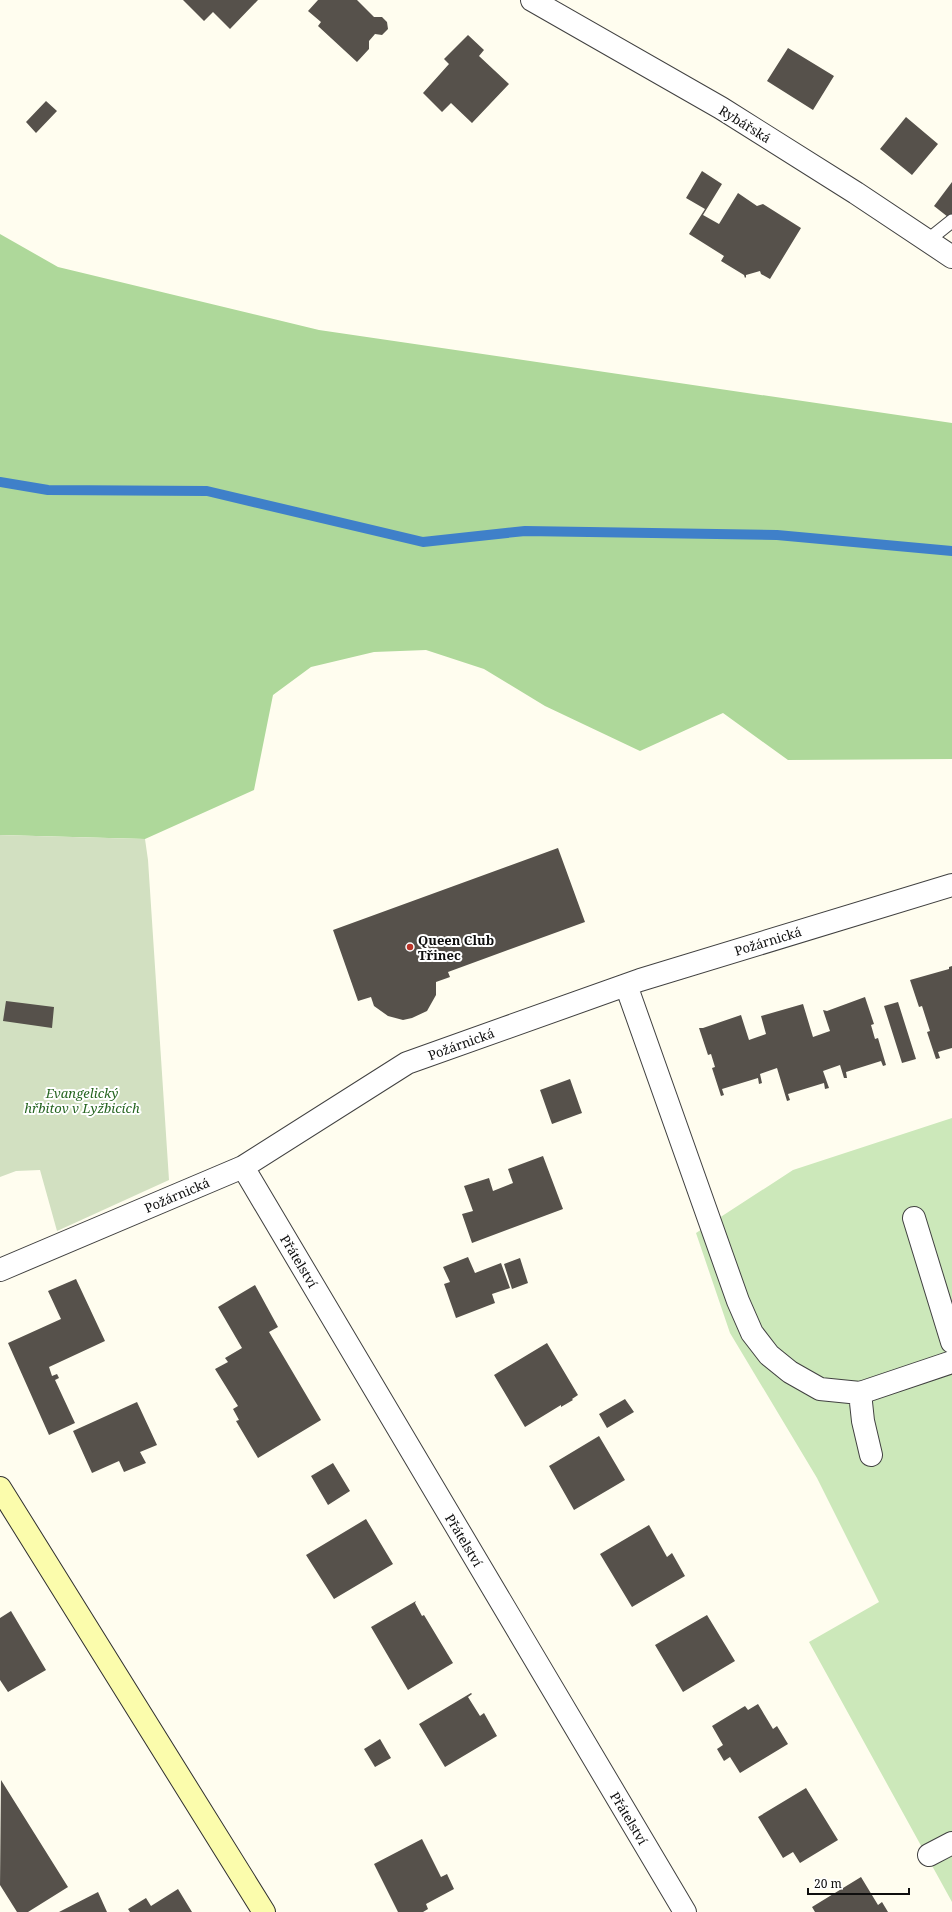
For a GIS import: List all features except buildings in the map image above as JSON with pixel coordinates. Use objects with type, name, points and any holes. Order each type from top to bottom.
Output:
[{"type":"main road","points":[[0,1488],[264,1912]]},
{"type":"street","name":"Rybářská","points":[[532,0],[721,108],[952,257]]},
{"type":"street","name":"Požárnická","points":[[0,1270],[243,1167],[406,1064],[626,985],[952,885]]},
{"type":"street","points":[[626,985],[738,1302],[752,1333],[769,1355],[790,1372],[820,1389],[860,1393],[952,1362]]},
{"type":"street","name":"Přátelství","points":[[243,1167],[685,1912]]},
{"type":"street","points":[[914,1218],[952,1342]]},
{"type":"street","points":[[860,1393],[863,1421],[871,1455]]},
{"type":"street","points":[[929,1855],[952,1843]]},
{"type":"lane","points":[[927,241],[952,221]]},
{"type":"green space","points":[[0,234],[58,267],[319,330],[952,423],[952,759],[788,760],[723,713],[640,751],[545,706],[484,669],[426,650],[374,652],[311,667],[273,695],[254,790],[145,839],[0,835]]},
{"type":"green space","name":"Evangelický hřbitov v Lyžbicích","points":[[0,835],[145,839],[148,860],[169,1180],[57,1231],[40,1170],[16,1171],[0,1177]]},
{"type":"green space","points":[[952,1118],[952,1902],[809,1642],[879,1602],[817,1478],[730,1333],[696,1233],[793,1170]]},
{"type":"waterway","points":[[0,482],[48,490],[207,491],[423,542],[525,531],[777,535],[952,551]]},
{"type":"place","name":"Queen Club Třinec","points":[[410,947]]}]
